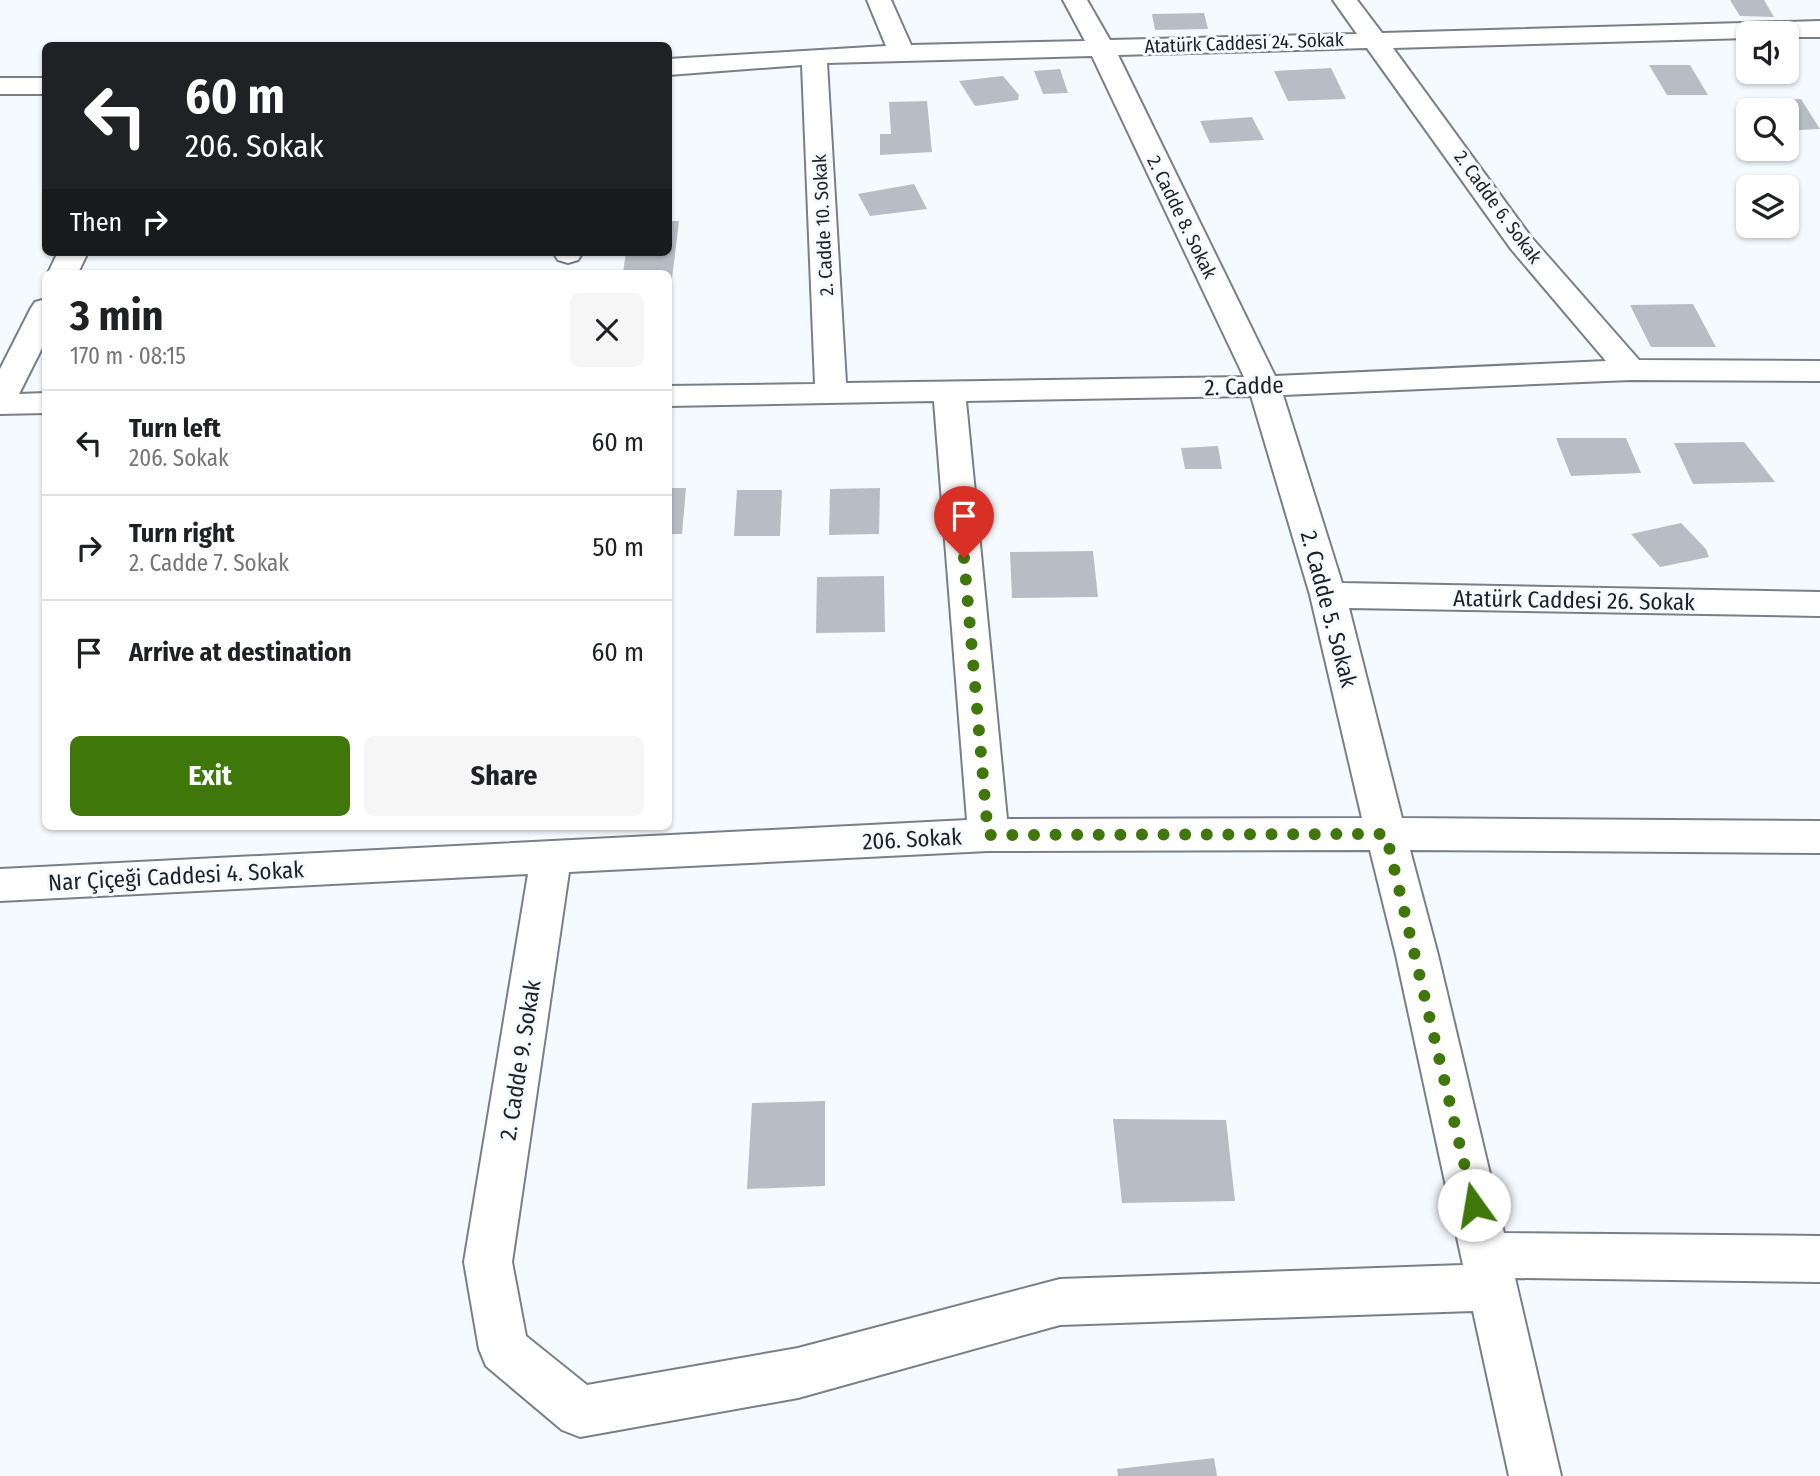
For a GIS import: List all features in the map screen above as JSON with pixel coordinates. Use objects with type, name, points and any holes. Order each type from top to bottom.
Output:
[{"type":"street","points":[[879,0],[902,53]]},
{"type":"street","name":"2. Cadde 8. Sokak","points":[[1075,0],[1101,47],[1264,386]]},
{"type":"street","name":"2. Cadde 6. Sokak","points":[[1345,0],[1521,243],[1630,370]]},
{"type":"street","name":"Atatürk Caddesi 24. Sokak","points":[[672,66],[902,53],[1820,29]]},
{"type":"street","name":"2. Cadde 10. Sokak","points":[[814,56],[831,394]]},
{"type":"street","points":[[0,86],[42,86]]},
{"type":"street","points":[[42,316],[0,402],[42,403]]},
{"type":"street","name":"2. Cadde","points":[[672,396],[1264,386],[1630,370],[1820,371]]},
{"type":"street","name":"2. Cadde 5. Sokak","points":[[1264,386],[1328,595],[1386,834]]},
{"type":"street","points":[[949,392],[988,835]]},
{"type":"street","name":"Atatürk Caddesi 26. Sokak","points":[[1328,595],[1820,604]]},
{"type":"street","points":[[1386,834],[1417,955],[1535,1476]]},
{"type":"street","name":"206. Sokak","points":[[352,867],[988,835],[1820,837]]},
{"type":"street","name":"2. Cadde 9. Sokak","points":[[551,857],[488,1262],[504,1349],[580,1412],[798,1373],[1060,1302],[1489,1271],[1820,1259]]},
{"type":"street","name":"Nar Çiçeği Caddesi 4. Sokak","points":[[0,885],[352,867]]},
{"type":"building","points":[[1730,0],[1764,0],[1774,17],[1740,16]]},
{"type":"building","points":[[1204,13],[1208,29],[1155,30],[1152,14]]},
{"type":"building","points":[[1649,65],[1690,65],[1708,95],[1667,95]]},
{"type":"building","points":[[1331,68],[1346,99],[1288,101],[1274,71]]},
{"type":"building","points":[[1060,69],[1068,93],[1043,94],[1034,71]]},
{"type":"building","points":[[1003,76],[1019,95],[1018,100],[975,106],[959,81]]},
{"type":"building","points":[[1801,99],[1820,129],[1799,130]]},
{"type":"building","points":[[927,101],[932,152],[880,155],[880,134],[891,134],[889,102]]},
{"type":"building","points":[[1252,117],[1264,140],[1210,143],[1200,121]]},
{"type":"building","points":[[914,184],[927,209],[870,216],[858,194]]},
{"type":"building","points":[[672,221],[679,221],[672,279],[672,270],[623,270],[625,256],[672,256]]},
{"type":"building","points":[[1693,304],[1716,347],[1651,347],[1630,305]]},
{"type":"building","points":[[1556,438],[1626,438],[1641,473],[1571,476]]},
{"type":"building","points":[[1744,442],[1775,482],[1693,484],[1674,443]]},
{"type":"building","points":[[1218,446],[1222,469],[1185,469],[1181,448]]},
{"type":"building","points":[[672,488],[686,488],[682,534],[672,534]]},
{"type":"building","points":[[880,488],[879,534],[829,535],[830,489]]},
{"type":"building","points":[[737,490],[782,490],[780,536],[734,536]]},
{"type":"building","points":[[1681,523],[1706,549],[1709,557],[1660,567],[1631,534]]},
{"type":"building","points":[[1093,551],[1098,597],[1012,598],[1010,552]]},
{"type":"building","points":[[884,576],[885,632],[816,633],[817,577]]},
{"type":"building","points":[[825,1101],[825,1186],[747,1189],[752,1103]]},
{"type":"building","points":[[1113,1119],[1226,1120],[1235,1201],[1122,1203]]},
{"type":"building","points":[[1214,1458],[1217,1476],[1118,1476],[1117,1469]]},
{"type":"route","points":[[964,558],[988,835],[1386,834],[1417,955],[1474,1205]]}]
